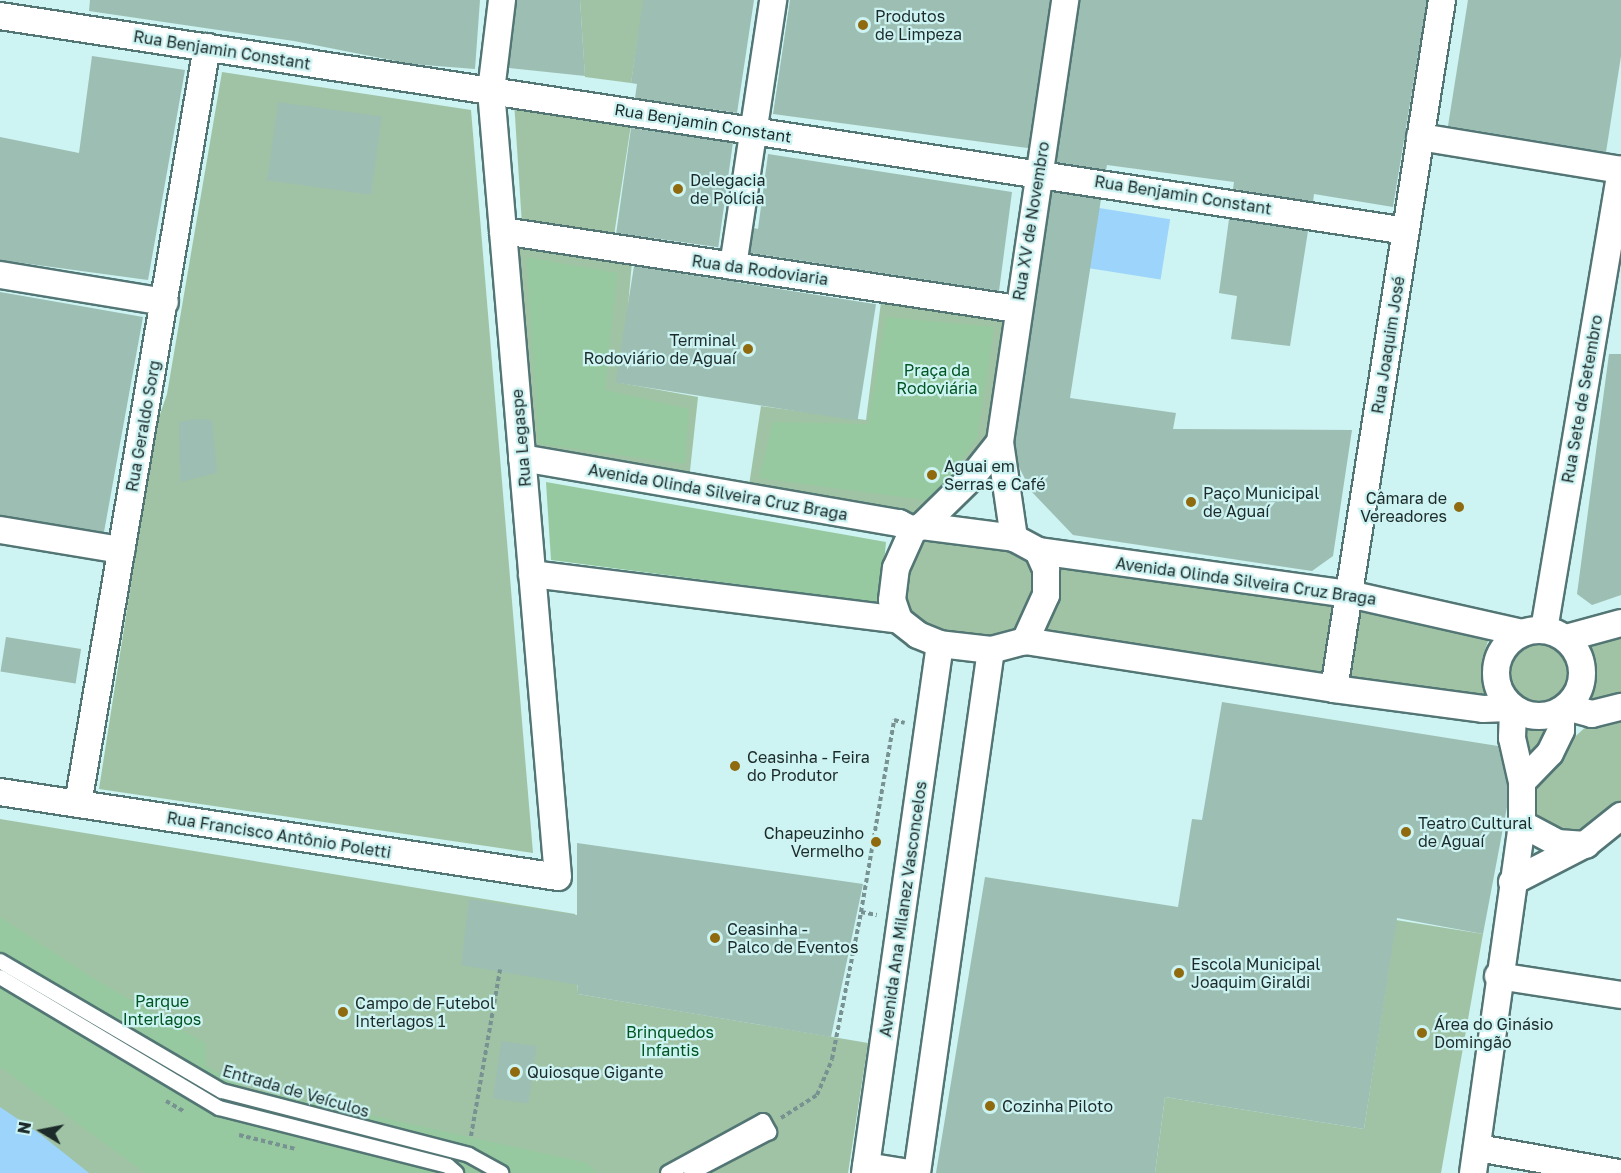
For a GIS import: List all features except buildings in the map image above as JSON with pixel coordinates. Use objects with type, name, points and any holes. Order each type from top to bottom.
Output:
[{"type":"street","name":"Rua Legaspe","points":[[502,0],[491,91],[558,877]]},
{"type":"street","points":[[733,266],[773,0]]},
{"type":"street","name":"Rua XV de Novembro","points":[[1014,538],[1000,442],[1017,309],[1065,0]]},
{"type":"street","name":"Rua Joaquim José","points":[[1334,689],[1442,0]]},
{"type":"street","name":"Rua Benjamin Constant","points":[[0,16],[1038,172],[1406,231]]},
{"type":"street","name":"Rua Geraldo Sorg","points":[[78,804],[207,47]]},
{"type":"street","points":[[1420,137],[1621,170]]},
{"type":"street","name":"Rua Sete de Setembro","points":[[1544,634],[1621,170]]},
{"type":"street","name":"Rua da Rodoviaria","points":[[503,231],[1017,309]]},
{"type":"street","points":[[0,275],[165,302]]},
{"type":"street","points":[[899,620],[892,600],[896,568],[917,528],[973,476],[1000,442]]},
{"type":"street","name":"Avenida Olinda Silveira Cruz Braga","points":[[522,458],[917,528]]},
{"type":"street","points":[[917,528],[1014,538],[1038,551],[1046,569],[1046,595],[1025,641]]},
{"type":"street","points":[[0,530],[121,550]]},
{"type":"street","name":"Avenida Olinda Silveira Cruz Braga","points":[[1038,551],[1349,594],[1544,634]]},
{"type":"street","points":[[532,574],[899,620],[918,634],[940,644],[991,650],[1025,641],[1334,689],[1484,709],[1511,709],[1536,717],[1564,709],[1592,714],[1621,707]]},
{"type":"street","points":[[1473,1173],[1478,1148],[1498,976],[1522,824],[1522,782],[1512,738],[1511,709],[1497,679],[1498,661],[1507,644],[1544,634],[1621,623]]},
{"type":"street","points":[[1522,782],[1550,753],[1561,730],[1564,709],[1576,696],[1583,677],[1578,654],[1544,634]]},
{"type":"street","name":"Avenida Ana Milanez Vasconcelos","points":[[866,1170],[940,644]]},
{"type":"street","points":[[917,1173],[991,650]]},
{"type":"street","name":"Rua Francisco Antônio Poletti","points":[[0,792],[558,877]]},
{"type":"street","points":[[1512,882],[1586,844],[1621,816]]},
{"type":"street","points":[[1522,824],[1557,843],[1586,844]]},
{"type":"street","points":[[1498,976],[1621,995]]},
{"type":"street","points":[[1478,1148],[1618,1173]]},
{"type":"street","points":[[866,1170],[909,1173]]},
{"type":"lane","name":"Entrada de Veículos","points":[[0,961],[222,1091],[468,1155],[501,1173]]},
{"type":"lane","name":"Entrada de Veículos","points":[[0,977],[219,1108],[448,1166],[456,1173]]},
{"type":"lane","points":[[668,1173],[763,1121],[769,1132],[692,1173]]},
{"type":"path","points":[[765,1126],[817,1095],[832,1059],[861,912],[894,720],[928,727]]},
{"type":"path","points":[[861,912],[901,918]]},
{"type":"path","points":[[468,1155],[500,970]]},
{"type":"green space","points":[[580,0],[644,0],[631,83],[585,77]]},
{"type":"green space","points":[[222,72],[471,110],[533,853],[99,789],[155,429],[167,394]]},
{"type":"green space","points":[[514,101],[632,118],[613,242],[522,225]]},
{"type":"green space","points":[[503,231],[633,251],[621,383],[698,397],[689,480],[531,453]]},
{"type":"green space","points":[[526,257],[617,273],[605,390],[689,409],[685,464],[539,444]]},
{"type":"green space","name":"Praça da Rodoviária","points":[[882,294],[1013,312],[993,440],[915,524],[748,492],[761,406],[866,420]]},
{"type":"green space","name":"Praça da Rodoviária","points":[[886,317],[994,327],[977,438],[933,501],[759,478],[773,422],[868,424]]},
{"type":"green space","points":[[546,482],[886,542],[880,603],[551,560]]},
{"type":"green space","points":[[915,533],[1013,542],[1043,570],[1023,639],[991,646],[902,620],[899,570]]},
{"type":"green space","points":[[1045,558],[1349,598],[1490,635],[1482,659],[1494,704],[1030,640]]},
{"type":"green space","points":[[1621,627],[1621,703],[1577,701],[1585,677],[1575,639]]},
{"type":"green space","points":[[1531,634],[1547,634],[1561,640],[1572,651],[1578,665],[1578,681],[1572,695],[1561,706],[1547,712],[1531,712],[1517,706],[1506,695],[1500,681],[1500,665],[1506,651],[1517,640]]},
{"type":"green space","points":[[1621,715],[1621,806],[1583,836],[1569,837],[1532,815],[1532,783],[1554,756],[1590,723]]},
{"type":"green space","points":[[1515,719],[1558,730],[1524,772]]},
{"type":"green space","name":"Parque Interlagos","points":[[0,819],[575,914],[578,994],[868,1043],[848,1173],[0,1173]]},
{"type":"green space","points":[[0,917],[91,977],[205,1043],[206,1066],[247,1088],[587,1163],[597,1173],[145,1173],[0,1067]]},
{"type":"green space","name":"Área do Ginásio Domingão","points":[[1396,920],[1483,934],[1441,1173],[1155,1173],[1165,1097],[1364,1129]]},
{"type":"water","points":[[1099,208],[1170,219],[1161,280],[1089,268]]},
{"type":"water","points":[[0,1107],[40,1134],[89,1173],[0,1173]]},
{"type":"place","name":"Produtos de Limpeza","points":[[863,25]]},
{"type":"place","name":"Delegacia de Polícia","points":[[678,189]]},
{"type":"place","name":"Terminal Rodoviário de Aguaí","points":[[748,349]]},
{"type":"place","name":"Aguai em Serras e Café","points":[[932,475]]},
{"type":"place","name":"Paço Municipal de Aguaí","points":[[1191,502]]},
{"type":"place","name":"Câmara de Vereadores","points":[[1459,507]]},
{"type":"place","name":"Ceasinha - Feira do Produtor","points":[[735,766]]},
{"type":"place","name":"Teatro Cultural de Aguaí","points":[[1406,832]]},
{"type":"place","name":"Chapeuzinho Vermelho","points":[[876,842]]},
{"type":"place","name":"Ceasinha - Palco de Eventos","points":[[715,938]]},
{"type":"place","name":"Escola Municipal Joaquim Giraldi","points":[[1179,973]]},
{"type":"place","name":"Campo de Futebol Interlagos 1","points":[[343,1012]]},
{"type":"place","name":"Área do Ginásio Domingão","points":[[1422,1033]]},
{"type":"place","name":"Quiosque Gigante","points":[[515,1072]]},
{"type":"place","name":"Cozinha Piloto","points":[[990,1106]]},
{"type":"park label","name":"Brinquedos Infantis","points":[[670,1041]]}]
